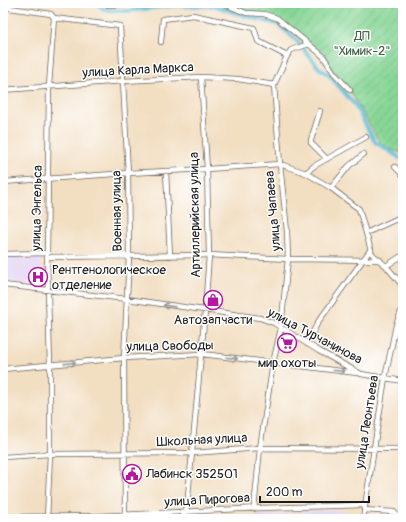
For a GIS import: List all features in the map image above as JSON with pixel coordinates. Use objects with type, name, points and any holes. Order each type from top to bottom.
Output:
[{"type":"street","points":[[105,3],[108,5],[152,3]]},
{"type":"street","points":[[222,3],[246,13],[264,14],[277,18],[323,56],[334,73],[350,90]]},
{"type":"street","points":[[3,7],[51,14],[54,18]]},
{"type":"street","points":[[161,42],[163,19],[193,15],[254,28],[258,41],[287,56],[292,50],[309,44]]},
{"type":"street","name":"Военная улица","points":[[54,18],[120,26],[128,173],[129,256],[124,358],[125,515]]},
{"type":"street","name":"улица Энгельса","points":[[47,518],[50,454],[50,365],[47,290],[49,86],[54,18]]},
{"type":"street","name":"улица Чапаева","points":[[254,509],[260,448],[273,363],[281,328],[288,259],[287,231],[274,85],[287,56]]},
{"type":"street","name":"улица Карла Маркса","points":[[3,90],[201,77],[238,79],[274,85]]},
{"type":"street","name":"Артиллерийская улица","points":[[182,519],[187,507],[206,311],[209,255],[207,169],[201,77]]},
{"type":"street","points":[[320,111],[311,143],[327,159]]},
{"type":"street","points":[[306,173],[314,166],[366,136]]},
{"type":"street","points":[[331,188],[349,166],[364,154]]},
{"type":"street","points":[[3,182],[280,164],[306,173],[331,188],[359,209],[372,254],[386,266],[403,286]]},
{"type":"street","points":[[395,167],[403,175]]},
{"type":"street","points":[[166,171],[170,256]]},
{"type":"street","points":[[366,233],[403,216]]},
{"type":"street","points":[[307,344],[318,322],[371,248]]},
{"type":"street","points":[[3,254],[129,256],[209,255],[288,259],[380,260]]},
{"type":"street","points":[[386,266],[403,255]]},
{"type":"street","name":"улица Турчанинова","points":[[3,285],[127,299],[260,318],[274,323],[307,344],[361,374],[403,381]]},
{"type":"street","name":"улица Леонтьева","points":[[363,519],[385,378],[396,325],[403,306]]},
{"type":"street","name":"улица Свободы","points":[[3,369],[124,358],[202,354],[361,374]]},
{"type":"street","name":"Школьная улица","points":[[3,457],[50,454],[192,453],[260,448],[403,449]]},
{"type":"street","name":"улица Пирогова","points":[[3,517],[99,518],[125,515],[254,509],[364,508],[394,512],[401,519]]},
{"type":"shaded area","points":[[42,254],[40,285],[3,281],[3,256]]},
{"type":"shaded area","points":[[302,510],[343,510],[348,511],[350,514],[350,519],[187,519],[191,515],[215,514],[216,518],[301,513]]},
{"type":"green space","name":"ДП \"Химик-2\"","points":[[221,3],[403,3],[403,154],[380,143],[350,91],[322,57],[277,19],[264,15],[246,14]]},
{"type":"waterway","points":[[96,3],[105,10],[127,11],[172,6],[216,6],[241,15],[278,24],[297,41],[319,68],[329,75],[355,105],[375,142],[403,160]]},
{"type":"place","name":"Рентгенологическое отделение","points":[[38,277]]},
{"type":"place","name":"Автозапчасти","points":[[213,300]]},
{"type":"place","name":"мир охоты","points":[[287,343]]},
{"type":"place","name":"Лабинск 352501","points":[[132,474]]}]
